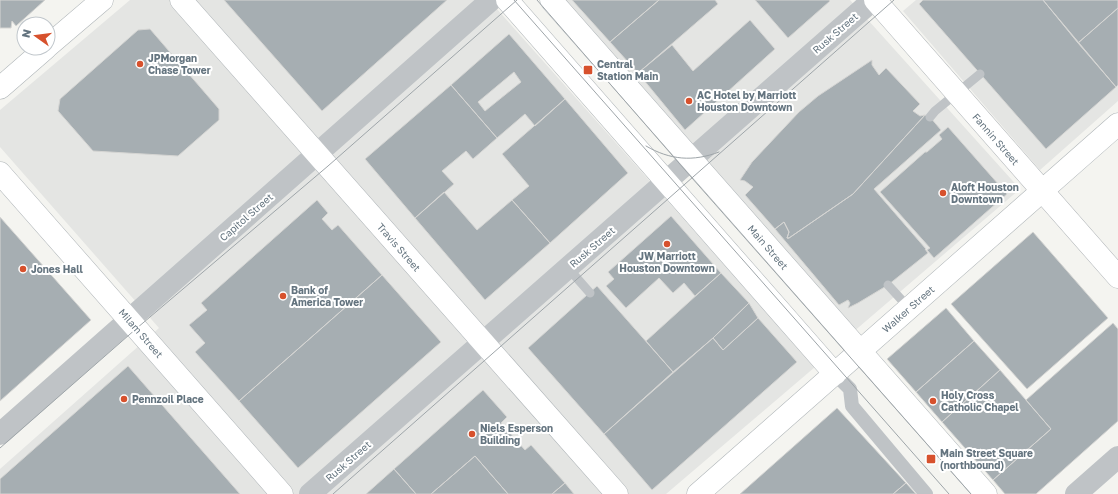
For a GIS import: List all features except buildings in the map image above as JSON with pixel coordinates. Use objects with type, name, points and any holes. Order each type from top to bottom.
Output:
[{"type":"main road","points":[[56,39],[102,0]]},
{"type":"main road","name":"Travis Street","points":[[181,0],[617,494]]},
{"type":"main road","points":[[507,0],[835,374]]},
{"type":"main road","name":"Main Street","points":[[551,0],[986,494]]},
{"type":"main road","name":"Fannin Street","points":[[874,0],[1118,277]]},
{"type":"main road","points":[[0,88],[37,56]]},
{"type":"main road","name":"Walker Street","points":[[698,494],[1118,124]]},
{"type":"main road","name":"Milam Street","points":[[0,173],[282,494]]},
{"type":"street","name":"Capitol Street","points":[[0,434],[492,0]]},
{"type":"street","name":"Rusk Street","points":[[310,494],[874,0]]},
{"type":"street","points":[[835,374],[850,390],[852,406],[926,494]]},
{"type":"street","points":[[1076,494],[1118,457]]},
{"type":"lane","points":[[930,117],[935,111],[980,74]]},
{"type":"lane","points":[[568,268],[590,292]]},
{"type":"lane","points":[[888,284],[909,308]]},
{"type":"shaded area","points":[[130,0],[489,0],[815,367],[666,494],[0,494],[0,469],[159,328],[0,147],[0,110]]},
{"type":"shaded area","points":[[564,0],[850,0],[1020,189],[852,333]]},
{"type":"shaded area","points":[[916,0],[1118,0],[1118,101],[1040,170],[903,11]]},
{"type":"tram line","points":[[514,0],[949,494]]},
{"type":"tram line","points":[[0,448],[137,328],[328,166],[517,0]]},
{"type":"tram line","points":[[537,0],[971,494]]},
{"type":"tram line","points":[[333,494],[894,0]]},
{"type":"tram line","points":[[646,146],[655,151],[673,157],[682,158],[700,157],[719,152]]},
{"type":"place","name":"JPMorgan Chase Tower","points":[[140,64]]},
{"type":"place","name":"Central Station Main","points":[[588,70]]},
{"type":"place","name":"AC Hotel by Marriott Houston Downtown","points":[[689,101]]},
{"type":"place","name":"Aloft Houston Downtown","points":[[943,193]]},
{"type":"place","name":"JW Marriott Houston Downtown","points":[[667,244]]},
{"type":"place","name":"Jones Hall","points":[[23,269]]},
{"type":"place","name":"Bank of America Tower","points":[[283,296]]},
{"type":"place","name":"Pennzoil Place","points":[[124,399]]},
{"type":"place","name":"Holy Cross Catholic Chapel","points":[[933,401]]},
{"type":"place","name":"Niels Esperson Building","points":[[472,434]]},
{"type":"place","name":"Main Street Square (northbound)","points":[[931,459]]}]
